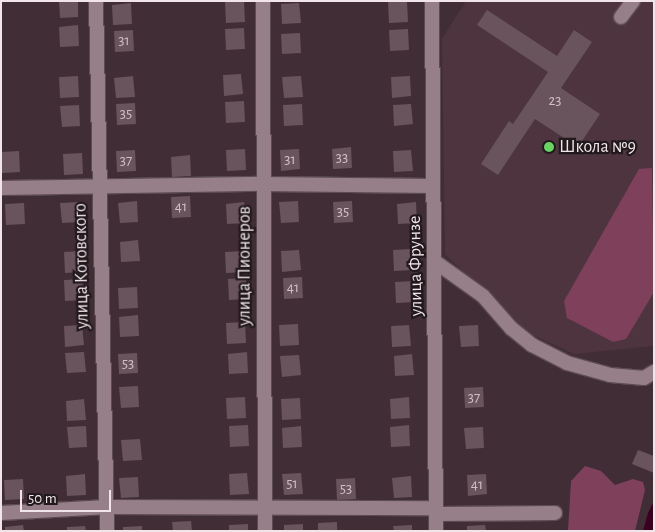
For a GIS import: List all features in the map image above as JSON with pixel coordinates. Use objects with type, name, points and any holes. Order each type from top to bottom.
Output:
[{"type":"street","name":"улица Котовского","points":[[96,1],[107,531]]},
{"type":"street","name":"улица Пионеров","points":[[263,1],[265,531]]},
{"type":"street","name":"улица Фрунзе","points":[[432,1],[436,531]]},
{"type":"street","points":[[621,17],[633,1]]},
{"type":"street","points":[[1,188],[264,184],[433,186]]},
{"type":"street","points":[[434,261],[483,296],[511,328],[532,345],[567,363],[610,375],[644,378],[654,372]]},
{"type":"street","points":[[1,513],[106,507],[555,513]]},
{"type":"shaded area","name":"Школа №9","points":[[466,1],[654,1],[653,346],[574,354],[522,330],[445,254],[442,39]]},
{"type":"shaded area","points":[[652,168],[654,292],[626,339],[613,342],[567,318],[564,301],[639,169]]},
{"type":"shaded area","points":[[585,466],[601,471],[615,485],[633,479],[643,482],[645,490],[635,531],[568,531],[571,481]]},
{"type":"shaded area","points":[[654,501],[654,531],[643,531],[648,513]]},
{"type":"building","points":[[59,1],[78,1],[78,17],[60,18]]},
{"type":"building","points":[[244,1],[245,22],[226,23],[225,2]]},
{"type":"building","points":[[407,1],[408,22],[389,23],[388,2]]},
{"type":"building","points":[[131,3],[132,24],[113,25],[112,5]]},
{"type":"building","points":[[299,3],[301,23],[282,24],[281,4]]},
{"type":"building","points":[[487,10],[557,56],[574,30],[592,42],[561,88],[600,114],[578,147],[535,119],[498,175],[481,164],[509,121],[513,124],[548,72],[477,25]]},
{"type":"building","points":[[78,25],[79,46],[60,47],[59,27]]},
{"type":"building","points":[[244,28],[245,49],[226,50],[225,29]]},
{"type":"building","points":[[408,29],[409,50],[390,51],[389,30]]},
{"type":"building","points":[[133,30],[134,51],[115,52],[114,31]]},
{"type":"building","points":[[300,33],[301,53],[282,54],[281,34]]},
{"type":"building","points":[[241,74],[243,94],[224,96],[223,75]]},
{"type":"building","points":[[78,76],[79,97],[60,98],[59,77]]},
{"type":"building","points":[[133,76],[135,97],[116,98],[114,78]]},
{"type":"building","points":[[301,76],[303,97],[284,98],[282,77]]},
{"type":"building","points":[[410,76],[411,96],[392,98],[391,77]]},
{"type":"building","points":[[244,101],[245,122],[226,123],[225,102]]},
{"type":"building","points":[[135,103],[136,124],[117,125],[116,104]]},
{"type":"building","points":[[302,104],[303,125],[284,126],[283,105]]},
{"type":"building","points":[[411,104],[413,124],[394,126],[393,105]]},
{"type":"building","points":[[79,105],[80,126],[62,127],[60,106]]},
{"type":"building","points":[[351,147],[352,168],[333,169],[332,149]]},
{"type":"building","points":[[245,149],[246,170],[227,171],[226,150]]},
{"type":"building","points":[[299,149],[300,169],[281,171],[280,150]]},
{"type":"building","points":[[135,150],[136,171],[117,172],[116,151]]},
{"type":"building","points":[[411,150],[413,171],[394,172],[393,151]]},
{"type":"building","points":[[19,151],[20,172],[2,173],[1,152]]},
{"type":"building","points":[[82,153],[83,174],[64,175],[63,154]]},
{"type":"building","points":[[190,155],[191,176],[172,177],[171,157]]},
{"type":"building","points":[[190,196],[191,217],[172,218],[171,197]]},
{"type":"building","points":[[137,201],[138,222],[120,223],[118,203]]},
{"type":"building","points":[[298,201],[299,222],[281,223],[279,202]]},
{"type":"building","points":[[352,201],[353,222],[334,223],[333,202]]},
{"type":"building","points":[[79,202],[80,222],[62,223],[60,203]]},
{"type":"building","points":[[244,202],[246,223],[227,224],[226,204]]},
{"type":"building","points":[[416,202],[417,223],[398,224],[397,204]]},
{"type":"building","points":[[24,203],[25,224],[6,225],[5,204]]},
{"type":"building","points":[[138,240],[140,261],[121,262],[120,242]]},
{"type":"building","points":[[412,249],[413,270],[394,271],[393,250]]},
{"type":"building","points":[[299,250],[301,270],[282,272],[281,251]]},
{"type":"building","points":[[83,251],[84,272],[65,273],[64,252]]},
{"type":"building","points":[[244,251],[245,272],[226,273],[225,252]]},
{"type":"building","points":[[302,277],[303,298],[284,299],[283,278]]},
{"type":"building","points":[[246,278],[248,299],[229,300],[228,279]]},
{"type":"building","points":[[82,279],[84,300],[65,301],[64,280]]},
{"type":"building","points":[[414,281],[415,302],[396,303],[395,282]]},
{"type":"building","points":[[137,287],[138,308],[119,309],[118,288]]},
{"type":"building","points":[[138,315],[139,336],[120,337],[119,317]]},
{"type":"building","points":[[245,322],[246,343],[227,344],[226,323]]},
{"type":"building","points":[[298,324],[299,345],[280,346],[279,325]]},
{"type":"building","points":[[82,325],[84,345],[65,347],[64,326]]},
{"type":"building","points":[[409,325],[411,346],[392,347],[391,326]]},
{"type":"building","points":[[478,325],[479,346],[461,347],[459,326]]},
{"type":"building","points":[[84,352],[86,372],[67,373],[65,353]]},
{"type":"building","points":[[247,352],[248,373],[229,374],[228,354]]},
{"type":"building","points":[[137,353],[138,373],[119,374],[118,354]]},
{"type":"building","points":[[412,354],[414,375],[395,376],[394,356]]},
{"type":"building","points":[[299,355],[301,375],[282,377],[280,356]]},
{"type":"building","points":[[138,386],[139,407],[121,408],[119,387]]},
{"type":"building","points":[[483,387],[484,407],[465,408],[464,388]]},
{"type":"building","points":[[245,397],[246,418],[227,419],[226,398]]},
{"type":"building","points":[[409,397],[410,418],[391,419],[390,399]]},
{"type":"building","points":[[300,398],[301,419],[282,420],[281,399]]},
{"type":"building","points":[[84,399],[86,420],[67,421],[66,401]]},
{"type":"building","points":[[248,425],[249,446],[230,447],[229,426]]},
{"type":"building","points":[[409,425],[410,446],[391,447],[390,427]]},
{"type":"building","points":[[86,426],[87,447],[69,448],[67,427]]},
{"type":"building","points":[[301,426],[302,447],[283,448],[282,428]]},
{"type":"building","points":[[483,427],[484,448],[466,449],[464,428]]},
{"type":"building","points":[[140,439],[142,460],[123,461],[121,440]]},
{"type":"building","points":[[638,450],[654,456],[654,473],[632,464]]},
{"type":"building","points":[[247,473],[249,494],[230,495],[229,474]]},
{"type":"building","points":[[301,473],[303,494],[284,495],[282,474]]},
{"type":"building","points":[[85,474],[86,495],[67,496],[66,476]]},
{"type":"building","points":[[486,474],[487,494],[468,496],[467,475]]},
{"type":"building","points":[[411,476],[412,497],[394,498],[392,478]]},
{"type":"building","points":[[138,477],[139,497],[121,498],[119,478]]},
{"type":"building","points":[[355,478],[356,499],[337,500],[336,479]]},
{"type":"building","points":[[23,479],[24,499],[5,500],[4,480]]},
{"type":"building","points":[[191,521],[192,531],[173,531],[172,522]]},
{"type":"building","points":[[337,522],[337,531],[318,531],[318,523]]},
{"type":"building","points":[[248,524],[248,531],[229,531],[229,525]]},
{"type":"building","points":[[303,524],[303,531],[284,531],[284,525]]},
{"type":"building","points":[[23,525],[24,531],[5,531],[5,527]]},
{"type":"building","points":[[412,525],[412,531],[394,531],[393,526]]},
{"type":"building","points":[[485,525],[486,531],[467,531],[467,526]]},
{"type":"building","points":[[85,526],[86,531],[67,531],[67,527]]},
{"type":"building","points":[[142,526],[142,531],[123,531],[123,527]]},
{"type":"place","name":"Школа №9","points":[[549,147]]}]
